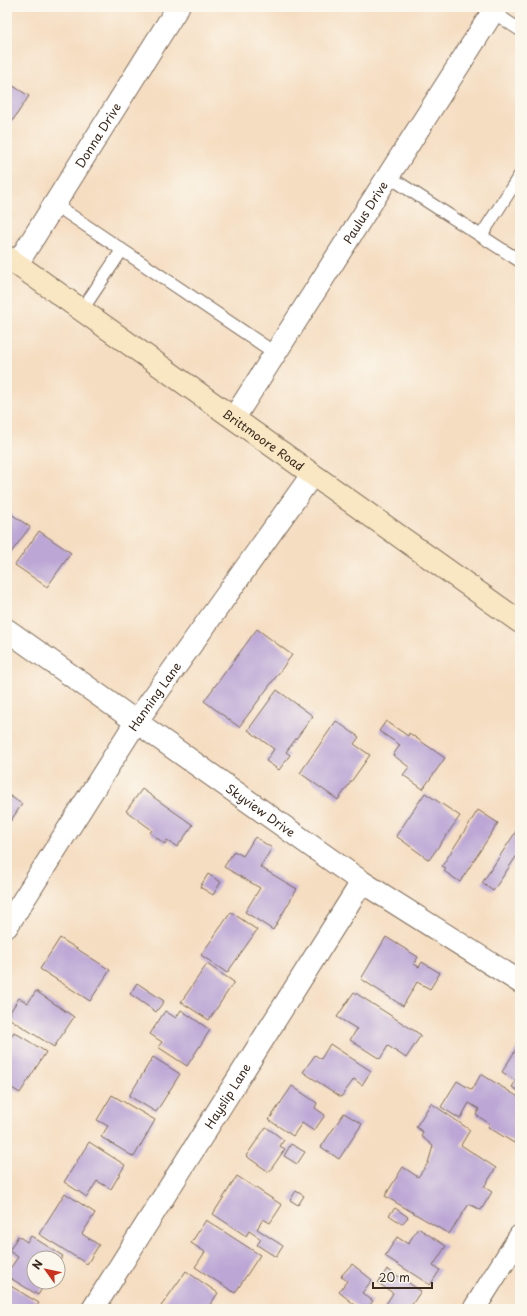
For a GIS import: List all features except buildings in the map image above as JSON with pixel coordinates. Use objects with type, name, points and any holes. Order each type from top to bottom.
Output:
[{"type":"main road","name":"Brittmoore Road","points":[[12,260],[520,622]]},
{"type":"street","name":"Donna Drive","points":[[12,260],[54,204],[178,7]]},
{"type":"street","name":"Paulus Drive","points":[[234,418],[495,10]]},
{"type":"street","name":"Hanning Lane","points":[[7,926],[136,722],[312,474]]},
{"type":"street","name":"Skyview Drive","points":[[7,630],[362,882],[520,982]]},
{"type":"street","name":"Hayslip Lane","points":[[93,1309],[362,882]]},
{"type":"street","points":[[474,1309],[520,1236]]},
{"type":"lane","points":[[495,10],[520,30]]},
{"type":"lane","points":[[481,236],[520,175]]},
{"type":"lane","points":[[388,176],[520,261]]},
{"type":"lane","points":[[54,204],[276,353]]},
{"type":"lane","points":[[82,310],[122,250]]}]
